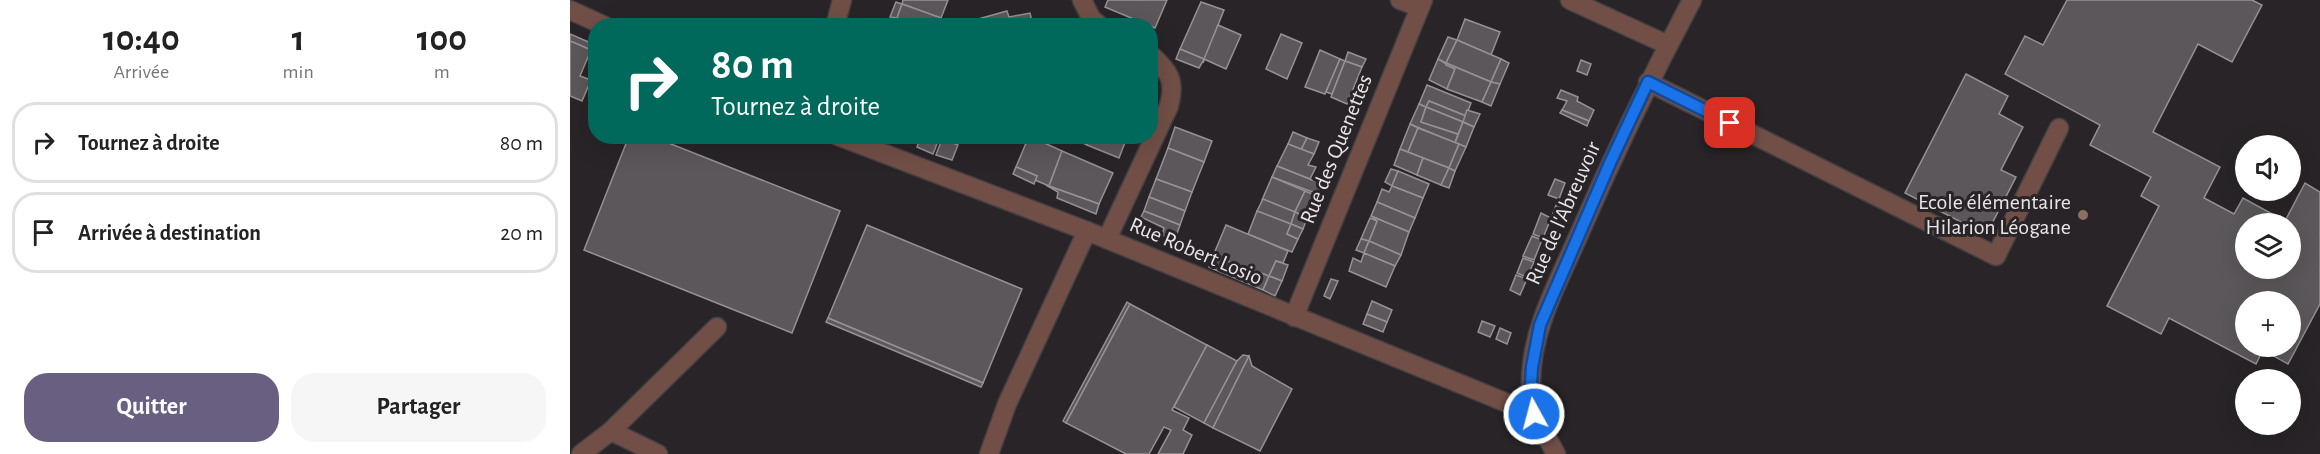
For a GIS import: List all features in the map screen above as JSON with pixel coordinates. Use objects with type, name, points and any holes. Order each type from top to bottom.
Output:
[{"type":"street","points":[[837,18],[842,0]]},
{"type":"street","points":[[1082,0],[1091,18]]},
{"type":"street","points":[[1400,0],[1422,3]]},
{"type":"street","points":[[1570,0],[1668,45]]},
{"type":"street","name":"Rue de l'Abreuvoir","points":[[1556,454],[1534,414],[1532,367],[1540,325],[1610,163],[1648,82],[1692,0]]},
{"type":"street","name":"Rue des Quenettes","points":[[1294,317],[1422,3]]},
{"type":"street","points":[[570,10],[588,18]]},
{"type":"street","points":[[1158,62],[1170,75],[1173,91],[1158,128]]},
{"type":"street","points":[[1648,82],[1996,256],[2058,128]]},
{"type":"street","name":"Rue Robert Losio","points":[[859,144],[1087,231],[1534,414]]},
{"type":"street","points":[[1107,239],[1151,144]]},
{"type":"street","points":[[989,454],[1007,404],[1087,231]]},
{"type":"street","points":[[581,454],[611,431],[717,327]]},
{"type":"street","points":[[611,431],[658,454]]},
{"type":"building","points":[[903,0],[948,0],[941,18],[902,4]]},
{"type":"building","points":[[1108,0],[1167,0],[1158,21],[1158,18],[1131,18],[1105,7]]},
{"type":"building","points":[[2067,0],[2252,0],[2262,5],[2232,62],[2198,44],[2153,132],[2220,167],[2204,198],[2234,214],[2241,201],[2248,201],[2270,213],[2235,213],[2235,279],[2301,279],[2301,213],[2289,213],[2296,201],[2301,201],[2301,191],[2305,183],[2320,192],[2320,304],[2301,340],[2301,291],[2235,291],[2235,353],[2169,318],[2161,334],[2107,306],[2159,206],[2141,196],[2151,177],[2090,145],[2100,125],[2005,74],[2025,36],[2043,45]]},
{"type":"building","points":[[896,2],[902,4],[897,18],[890,17]]},
{"type":"building","points":[[1201,2],[1224,10],[1203,63],[1204,59],[1180,49]]},
{"type":"building","points":[[902,4],[941,18],[897,18]]},
{"type":"building","points":[[1007,11],[1009,17],[1030,13],[1031,18],[982,18]]},
{"type":"building","points":[[1465,19],[1500,32],[1491,55],[1457,40]]},
{"type":"building","points":[[1218,25],[1241,35],[1226,69],[1204,59]]},
{"type":"building","points":[[570,34],[588,42],[588,49],[570,41]]},
{"type":"building","points":[[1281,34],[1302,43],[1287,79],[1266,69]]},
{"type":"building","points":[[1448,37],[1457,40],[1446,63],[1438,59]]},
{"type":"building","points":[[1457,40],[1501,59],[1491,82],[1446,63]]},
{"type":"building","points":[[570,41],[588,49],[588,57],[580,76],[588,79],[588,87],[582,101],[570,96]]},
{"type":"building","points":[[1180,49],[1204,59],[1199,68],[1176,59]]},
{"type":"building","points":[[1320,50],[1340,59],[1325,94],[1305,87]]},
{"type":"building","points":[[1348,52],[1366,59],[1362,67],[1345,61]]},
{"type":"building","points":[[1340,59],[1345,61],[1332,94],[1326,92]]},
{"type":"building","points":[[1438,59],[1455,69],[1447,89],[1429,80]]},
{"type":"building","points":[[1501,59],[1509,63],[1500,84],[1491,82]]},
{"type":"building","points":[[1581,60],[1591,64],[1587,75],[1577,71]]},
{"type":"building","points":[[1345,61],[1362,67],[1347,104],[1331,97]]},
{"type":"building","points":[[1446,63],[1491,82],[1482,102],[1447,89],[1455,69]]},
{"type":"building","points":[[1966,74],[2008,96],[1999,114],[2023,127],[2001,170],[2016,177],[1986,235],[1905,193]]},
{"type":"building","points":[[1491,82],[1500,84],[1491,106],[1482,102]]},
{"type":"building","points":[[1427,85],[1471,103],[1466,116],[1429,101],[1426,107],[1419,104]]},
{"type":"building","points":[[1561,90],[1578,97],[1577,101],[1594,110],[1589,121],[1562,110],[1567,101],[1557,98]]},
{"type":"building","points":[[1429,101],[1466,116],[1463,122],[1426,107]]},
{"type":"building","points":[[1419,104],[1426,107],[1421,122],[1458,134],[1455,143],[1410,124]]},
{"type":"building","points":[[1426,107],[1463,122],[1458,134],[1421,122]]},
{"type":"building","points":[[1467,110],[1480,114],[1474,127],[1463,122]]},
{"type":"building","points":[[1562,110],[1589,121],[1587,126],[1560,113]]},
{"type":"building","points":[[1463,122],[1474,127],[1466,147],[1455,143]]},
{"type":"building","points":[[1410,124],[1418,128],[1408,152],[1400,149]]},
{"type":"building","points":[[1175,127],[1212,141],[1204,162],[1168,148]]},
{"type":"building","points":[[1418,128],[1459,144],[1449,168],[1408,152]]},
{"type":"building","points":[[1293,132],[1307,138],[1301,150],[1288,144]]},
{"type":"building","points":[[1307,138],[1319,142],[1314,154],[1301,150]]},
{"type":"building","points":[[626,144],[671,144],[840,211],[792,333],[584,250]]},
{"type":"building","points":[[918,144],[937,144],[933,154],[917,147]]},
{"type":"building","points":[[940,144],[958,145],[952,160],[936,155]]},
{"type":"building","points":[[1026,144],[1047,144],[1062,151],[1049,186],[1035,180],[1037,176],[1016,167]]},
{"type":"building","points":[[1087,144],[1124,144],[1119,158]]},
{"type":"building","points":[[1288,144],[1314,154],[1308,165],[1316,167],[1310,179],[1277,166]]},
{"type":"building","points":[[1459,144],[1466,147],[1455,171],[1449,168]]},
{"type":"building","points":[[1168,148],[1204,162],[1192,192],[1156,179]]},
{"type":"building","points":[[1400,149],[1423,158],[1417,175],[1394,165]]},
{"type":"building","points":[[1062,151],[1113,173],[1099,204],[1049,186]]},
{"type":"building","points":[[1423,158],[1449,168],[1441,185],[1417,175]]},
{"type":"building","points":[[1277,166],[1322,184],[1318,194],[1272,177]]},
{"type":"building","points":[[1016,167],[1037,176],[1034,184],[1013,174]]},
{"type":"building","points":[[1449,168],[1455,171],[1449,188],[1441,185]]},
{"type":"building","points":[[1391,169],[1398,171],[1392,186],[1385,182]]},
{"type":"building","points":[[1398,171],[1429,184],[1423,198],[1392,186]]},
{"type":"building","points":[[1272,177],[1305,191],[1295,212],[1262,200]]},
{"type":"building","points":[[1156,179],[1192,192],[1185,211],[1149,197]]},
{"type":"building","points":[[1555,179],[1565,183],[1559,199],[1548,195]]},
{"type":"building","points":[[1046,185],[1099,204],[1096,214],[1057,198],[1058,192]]},
{"type":"building","points":[[1392,186],[1423,198],[1415,218],[1377,202],[1382,189],[1389,192]]},
{"type":"building","points":[[1305,191],[1317,196],[1307,218],[1295,212]]},
{"type":"building","points":[[1149,197],[1185,211],[1180,225],[1144,211]]},
{"type":"building","points":[[1263,199],[1295,212],[1291,224],[1257,211]]},
{"type":"building","points":[[1558,200],[1565,203],[1558,218],[1552,216]]},
{"type":"building","points":[[1377,202],[1415,218],[1409,232],[1371,216]]},
{"type":"building","points":[[1144,211],[1180,225],[1175,239],[1162,235],[1164,228],[1141,217]]},
{"type":"building","points":[[1257,211],[1291,224],[1287,234],[1298,239],[1292,252],[1248,234]]},
{"type":"building","points":[[1295,212],[1307,218],[1303,229],[1291,224]]},
{"type":"building","points":[[1541,213],[1551,218],[1543,238],[1533,234]]},
{"type":"building","points":[[1371,216],[1409,232],[1401,255],[1369,241],[1377,221]]},
{"type":"building","points":[[1370,218],[1377,221],[1369,241],[1361,239]]},
{"type":"building","points":[[1291,224],[1303,229],[1298,239],[1287,234]]},
{"type":"building","points":[[867,225],[1022,289],[983,383],[828,318]]},
{"type":"building","points":[[1226,225],[1288,251],[1283,263],[1276,261],[1269,276],[1213,256]]},
{"type":"building","points":[[1532,236],[1542,240],[1534,260],[1523,256]]},
{"type":"building","points":[[1361,239],[1369,241],[1364,253],[1356,250]]},
{"type":"building","points":[[1369,241],[1401,255],[1395,266],[1364,253]]},
{"type":"building","points":[[1364,253],[1395,266],[1386,287],[1349,271],[1353,258],[1361,262]]},
{"type":"building","points":[[1213,256],[1269,276],[1263,290],[1209,267]]},
{"type":"building","points":[[1523,258],[1534,262],[1527,277],[1517,273]]},
{"type":"building","points":[[1276,261],[1288,265],[1282,281],[1269,276]]},
{"type":"building","points":[[1516,275],[1527,279],[1520,295],[1510,290]]},
{"type":"building","points":[[1269,276],[1282,281],[1275,296],[1263,290]]},
{"type":"building","points":[[1331,279],[1338,281],[1330,299],[1324,296]]},
{"type":"building","points":[[1372,301],[1392,310],[1387,322],[1367,314]]},
{"type":"building","points":[[1127,302],[1130,304],[1066,423],[1063,421]]},
{"type":"building","points":[[1130,304],[1207,345],[1172,410],[1189,418],[1183,430],[1192,435],[1183,454],[1158,454],[1171,430],[1164,427],[1149,454],[1126,454],[1066,423]]},
{"type":"building","points":[[1367,314],[1387,322],[1383,332],[1363,324]]},
{"type":"building","points":[[828,318],[983,383],[981,387],[826,322]]},
{"type":"building","points":[[1482,321],[1495,326],[1490,337],[1478,332]]},
{"type":"building","points":[[1500,328],[1511,333],[1507,344],[1496,339]]},
{"type":"building","points":[[1207,345],[1237,361],[1204,423],[1174,407]]},
{"type":"building","points":[[1243,355],[1249,356],[1213,428],[1204,423],[1237,361]]},
{"type":"building","points":[[1249,356],[1252,366],[1292,389],[1260,451],[1213,428]]},
{"type":"building","points":[[2243,357],[2260,357],[2256,364]]},
{"type":"building","points":[[2276,357],[2292,357],[2288,364]]},
{"type":"place","name":"Ecole élémentaire Hilarion Léogane","points":[[2083,215]]},
{"type":"route","points":[[1534,414],[1532,367],[1540,325],[1610,163],[1648,82],[1730,123]]}]
